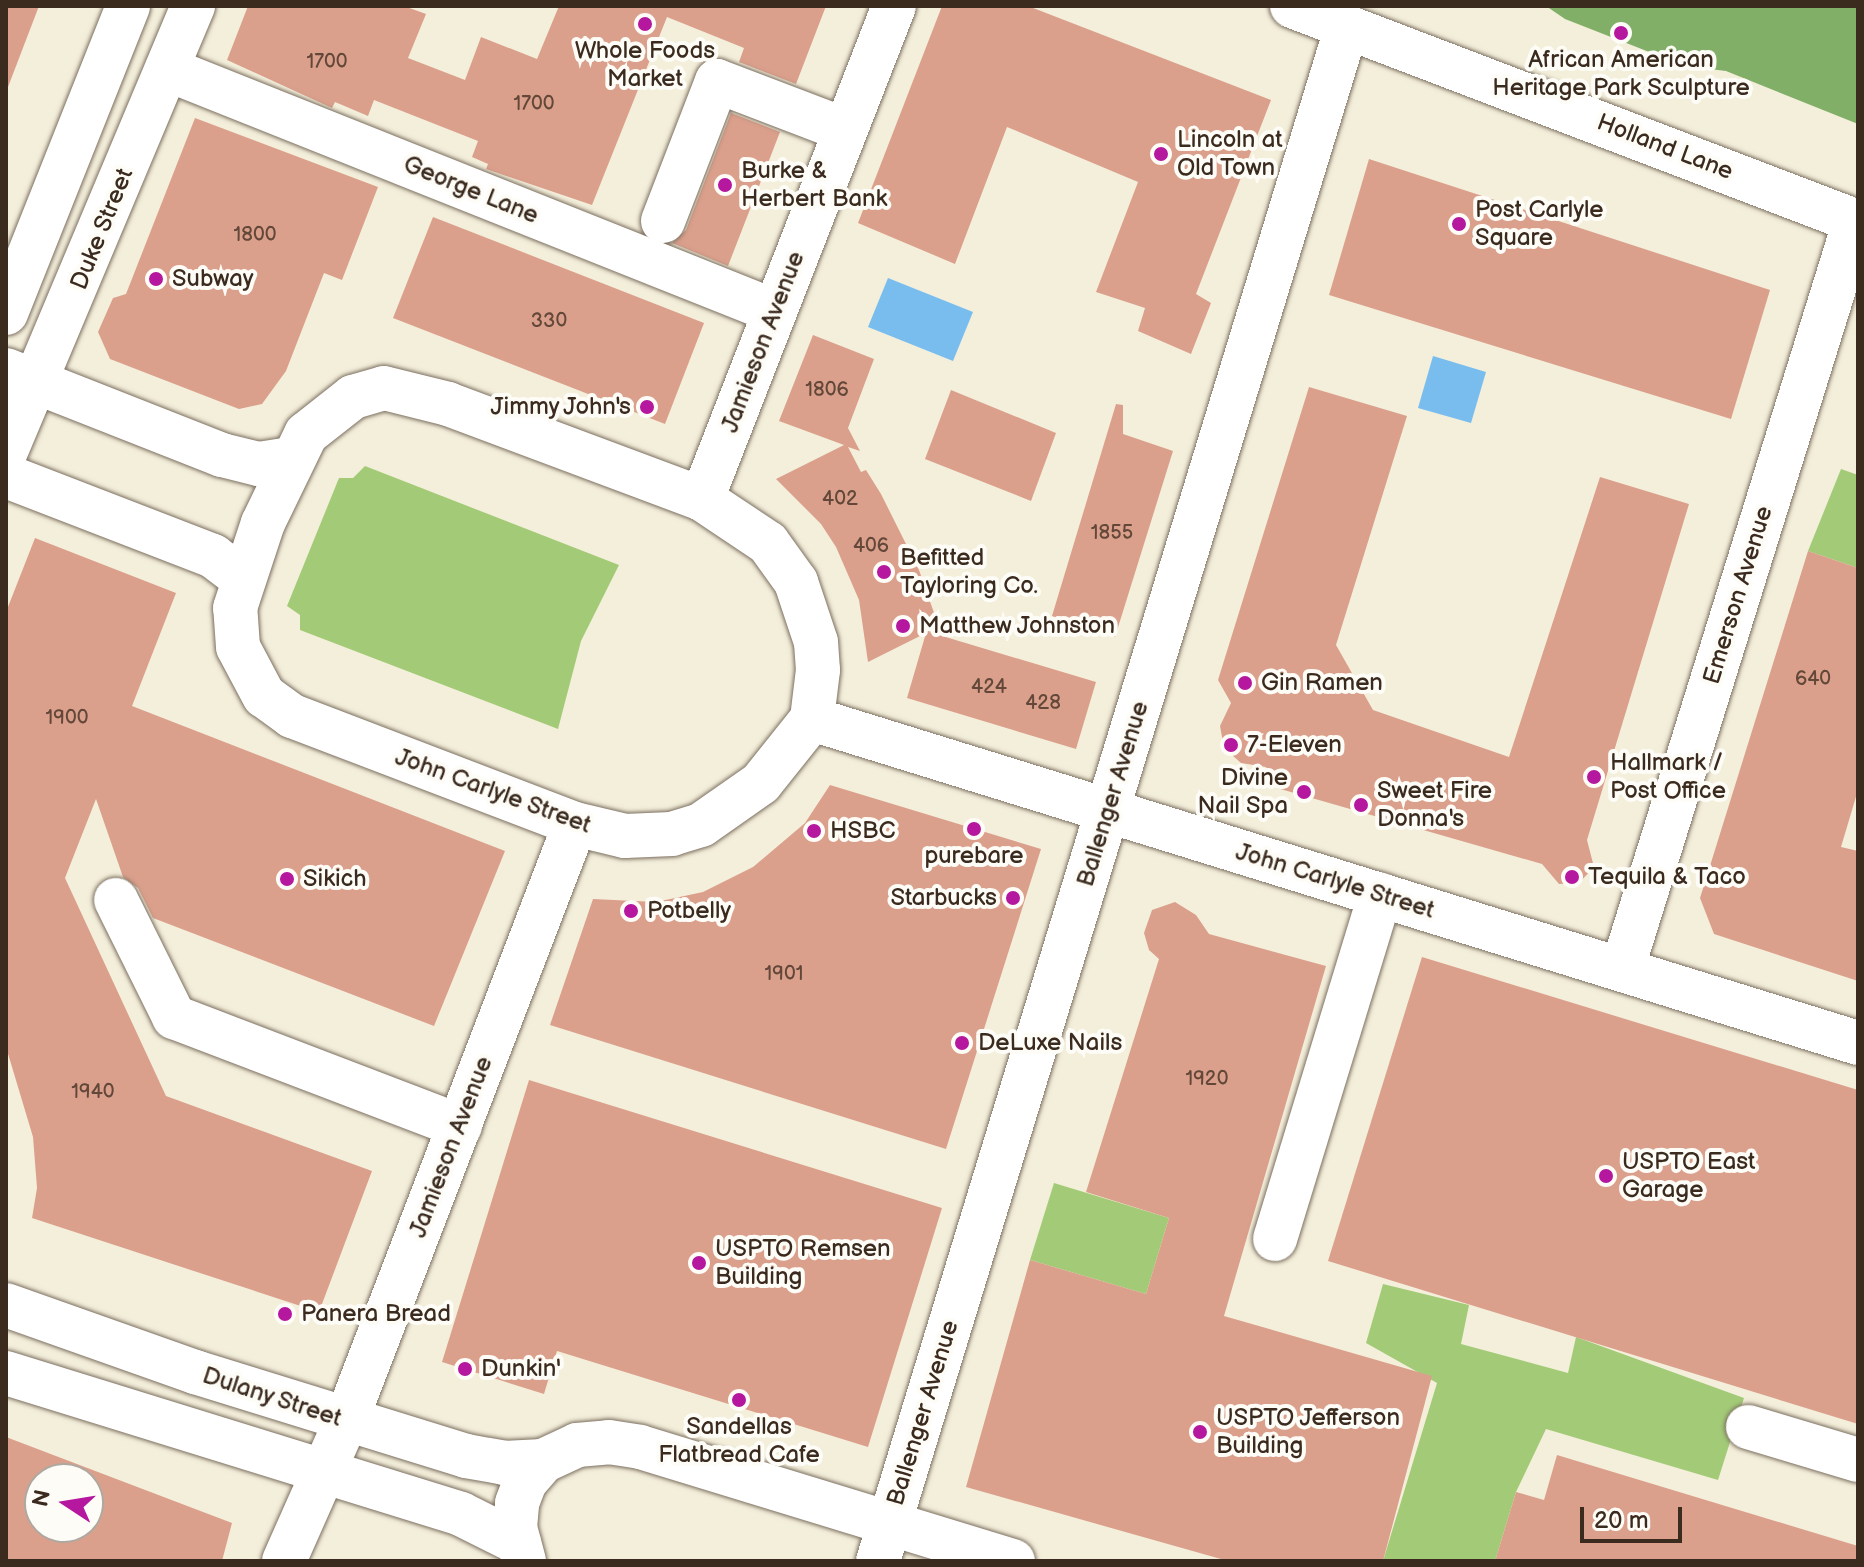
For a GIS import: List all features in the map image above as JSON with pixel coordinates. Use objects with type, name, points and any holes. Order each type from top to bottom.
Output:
[{"type":"street","points":[[6,313],[128,6]]},
{"type":"street","name":"Duke Street","points":[[6,451],[21,376],[167,69],[193,6]]},
{"type":"street","name":"Jamieson Avenue","points":[[702,499],[894,6]]},
{"type":"street","name":"Holland Lane","points":[[1292,6],[1857,221]]},
{"type":"street","name":"Ballenger Avenue","points":[[883,1543],[1347,26]]},
{"type":"street","name":"George Lane","points":[[167,69],[573,214],[774,311]]},
{"type":"street","points":[[663,221],[717,81],[845,130]]},
{"type":"street","name":"Emerson Avenue","points":[[1622,970],[1857,221]]},
{"type":"street","points":[[21,376],[222,455],[259,464],[291,459]]},
{"type":"street","name":"John Carlyle Street","points":[[400,389],[702,499],[768,543],[796,582],[816,642],[818,683],[812,719],[761,783],[718,818],[646,838],[575,824],[292,716],[264,696],[238,647],[235,608],[243,579],[291,459],[306,434],[353,397],[400,389]]},
{"type":"street","points":[[6,476],[213,556],[243,579]]},
{"type":"street","name":"John Carlyle Street","points":[[812,719],[1858,1043]]},
{"type":"street","name":"Jamieson Avenue","points":[[284,1561],[346,1421],[575,824]]},
{"type":"street","points":[[1275,1239],[1380,895]]},
{"type":"street","points":[[116,900],[174,1017],[460,1126]]},
{"type":"street","name":"Dulany Street","points":[[6,1305],[346,1421],[466,1456],[504,1463],[543,1461],[577,1445],[609,1442],[640,1447],[883,1543],[1013,1561]]},
{"type":"street","points":[[6,1373],[461,1514],[522,1552]]},
{"type":"street","points":[[1748,1427],[1858,1460]]},
{"type":"street","points":[[522,1552],[517,1503],[525,1482],[543,1461]]},
{"type":"green space","points":[[1546,6],[1858,6],[1858,124],[1726,71],[1685,66],[1565,19]]},
{"type":"green space","points":[[365,466],[619,565],[581,641],[558,729],[300,630],[300,615],[287,606],[339,478],[353,478]]},
{"type":"green space","points":[[1841,469],[1858,475],[1858,568],[1808,551]]},
{"type":"green space","points":[[1054,1183],[1169,1218],[1146,1294],[1030,1260]]},
{"type":"green space","points":[[1383,1284],[1469,1305],[1461,1344],[1568,1373],[1576,1337],[1744,1398],[1718,1480],[1546,1429],[1516,1492],[1495,1561],[1383,1561],[1437,1383],[1366,1343]]},
{"type":"water","points":[[888,278],[973,312],[953,361],[868,327]]},
{"type":"water","points":[[1433,356],[1486,372],[1471,423],[1418,408]]},
{"type":"building","points":[[6,6],[39,6],[8,87],[6,87]]},
{"type":"building","points":[[248,6],[404,6],[426,14],[408,58],[465,80],[481,37],[537,59],[559,6],[826,6],[796,84],[739,62],[744,48],[667,17],[592,205],[486,169],[488,164],[472,157],[478,141],[374,100],[368,116],[335,102],[332,108],[227,60]]},
{"type":"building","name":"Lincoln at Old Town","points":[[942,6],[1028,6],[1271,100],[1196,294],[1211,303],[1191,354],[1138,331],[1145,308],[1096,292],[1138,182],[1007,127],[955,264],[858,223]]},
{"type":"building","name":"Burke & Herbert Bank","points":[[731,113],[780,132],[728,266],[672,243],[686,230]]},
{"type":"building","points":[[195,118],[378,187],[342,280],[324,273],[286,371],[262,404],[239,409],[110,359],[98,332],[113,298],[126,294]]},
{"type":"building","name":"Post Carlyle Square","points":[[1369,159],[1770,290],[1731,419],[1329,295]]},
{"type":"building","points":[[433,217],[704,323],[665,424],[393,318]]},
{"type":"building","points":[[813,335],[874,359],[848,428],[860,451],[848,447],[861,472],[866,470],[881,494],[919,570],[939,627],[929,632],[1096,682],[1076,749],[907,698],[926,633],[868,662],[859,600],[836,547],[821,524],[776,479],[844,445],[779,421]]},
{"type":"building","points":[[1309,387],[1407,416],[1336,645],[1373,710],[1509,757],[1600,477],[1689,504],[1587,840],[1594,867],[1579,883],[1559,884],[1542,864],[1277,788],[1266,767],[1241,763],[1224,748],[1220,726],[1231,703],[1218,680]]},
{"type":"building","points":[[951,390],[1056,433],[1031,501],[925,459]]},
{"type":"building","points":[[1116,404],[1123,405],[1123,434],[1173,451],[1115,637],[1052,616]]},
{"type":"building","points":[[35,538],[176,593],[132,706],[505,851],[434,1026],[153,918],[138,888],[123,877],[96,799],[65,878],[166,1096],[372,1171],[319,1312],[32,1218],[37,1188],[33,1137],[6,1047],[6,612]]},
{"type":"building","points":[[1808,551],[1858,568],[1858,790],[1841,847],[1858,851],[1858,981],[1714,934],[1700,898]]},
{"type":"building","points":[[830,785],[1041,849],[946,1149],[550,1025],[593,899],[656,902],[703,892],[753,867],[805,823]]},
{"type":"building","name":"USPTO Jefferson Building","points":[[1175,902],[1196,915],[1209,934],[1326,966],[1224,1316],[1432,1376],[1383,1561],[1228,1561],[966,1487],[1030,1260],[1146,1294],[1169,1218],[1086,1192],[1159,959],[1149,950],[1144,933],[1152,910]]},
{"type":"building","name":"USPTO East Garage","points":[[1422,957],[1858,1090],[1858,1424],[1328,1261]]},
{"type":"building","name":"USPTO Remsen Building","points":[[529,1080],[942,1208],[868,1447],[557,1351],[544,1394],[442,1362]]},
{"type":"building","points":[[6,1437],[74,1463],[24,1463],[24,1543],[104,1543],[104,1474],[232,1523],[222,1561],[6,1561]]},
{"type":"building","points":[[1557,1455],[1858,1546],[1858,1561],[1495,1561],[1516,1492],[1544,1500]]},
{"type":"place","name":"Whole Foods Market","points":[[645,24]]},
{"type":"place","name":"African American Heritage Park Sculpture","points":[[1621,33]]},
{"type":"place","name":"Lincoln at Old Town","points":[[1161,154]]},
{"type":"place","name":"Burke & Herbert Bank","points":[[725,185]]},
{"type":"place","name":"Post Carlyle Square","points":[[1459,224]]},
{"type":"place","name":"Subway","points":[[156,279]]},
{"type":"place","name":"Jimmy John's","points":[[647,407]]},
{"type":"place","name":"Befitted Tayloring Co.","points":[[884,572]]},
{"type":"place","name":"Matthew Johnston","points":[[903,626]]},
{"type":"place","name":"Gin Ramen","points":[[1245,683]]},
{"type":"place","name":"7-Eleven","points":[[1231,745]]},
{"type":"place","name":"Hallmark / Post Office","points":[[1594,777]]},
{"type":"place","name":"Divine Nail Spa","points":[[1304,792]]},
{"type":"place","name":"Sweet Fire Donna's","points":[[1361,805]]},
{"type":"place","name":"purebare","points":[[974,829]]},
{"type":"place","name":"HSBC","points":[[814,831]]},
{"type":"place","name":"Tequila & Taco","points":[[1572,877]]},
{"type":"place","name":"Sikich","points":[[287,879]]},
{"type":"place","name":"Starbucks","points":[[1013,898]]},
{"type":"place","name":"Potbelly","points":[[631,911]]},
{"type":"place","name":"DeLuxe Nails","points":[[962,1043]]},
{"type":"place","name":"USPTO East Garage","points":[[1606,1176]]},
{"type":"place","name":"USPTO Remsen Building","points":[[699,1263]]},
{"type":"place","name":"Panera Bread","points":[[285,1314]]},
{"type":"place","name":"Dunkin'","points":[[465,1369]]},
{"type":"place","name":"Sandellas Flatbread Cafe","points":[[739,1400]]},
{"type":"place","name":"USPTO Jefferson Building","points":[[1200,1432]]}]
